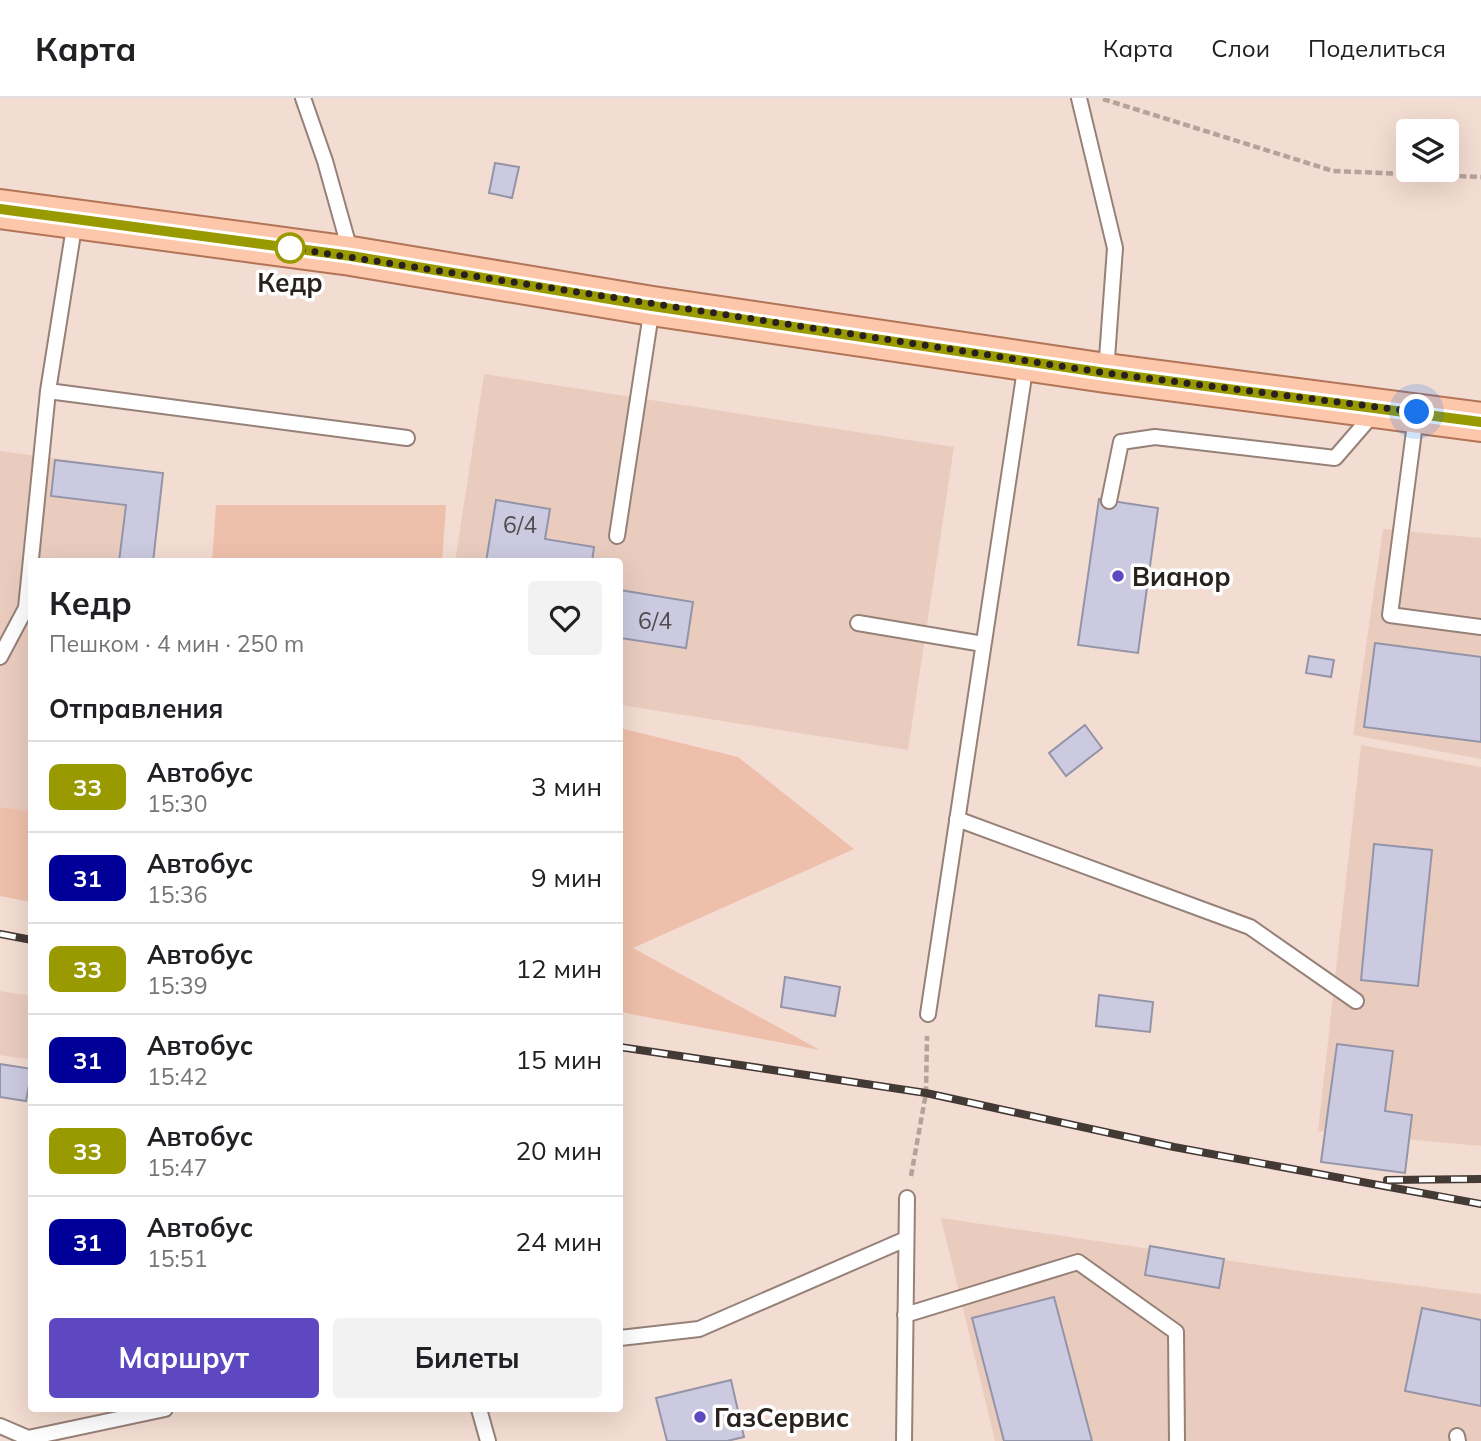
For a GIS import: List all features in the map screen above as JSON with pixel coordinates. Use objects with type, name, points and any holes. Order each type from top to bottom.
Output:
[{"type":"main road","points":[[0,209],[351,256],[652,306],[1106,373],[1481,422]]},
{"type":"lane","points":[[303,98],[326,161],[351,256]]},
{"type":"lane","points":[[1079,98],[1115,248],[1106,373]]},
{"type":"lane","points":[[31,558],[48,391],[76,220]]},
{"type":"lane","points":[[617,536],[652,306]]},
{"type":"lane","points":[[928,1013],[1026,361]]},
{"type":"lane","points":[[48,391],[407,438]]},
{"type":"lane","points":[[1109,501],[1121,442],[1155,437],[1335,458],[1380,407]]},
{"type":"lane","points":[[1417,412],[1390,615],[1481,626]]},
{"type":"lane","points":[[0,657],[26,608],[28,588]]},
{"type":"lane","points":[[858,623],[983,644]]},
{"type":"lane","points":[[957,819],[1250,927],[1356,1001]]},
{"type":"lane","points":[[903,1441],[907,1198]]},
{"type":"lane","points":[[623,1338],[699,1329],[906,1239]]},
{"type":"lane","points":[[905,1315],[1078,1262],[1176,1332],[1177,1441]]},
{"type":"lane","points":[[0,1426],[28,1438],[151,1412]]},
{"type":"lane","points":[[480,1412],[488,1441]]},
{"type":"path","points":[[1099,98],[1333,171],[1481,177]]},
{"type":"path","points":[[907,1198],[926,1093],[928,1013]]},
{"type":"shaded area","points":[[484,374],[954,447],[908,750],[623,705],[623,558],[456,558]]},
{"type":"shaded area","points":[[0,451],[163,473],[152,558],[28,558],[28,843],[0,838]]},
{"type":"shaded area","points":[[216,505],[446,505],[442,558],[212,558]]},
{"type":"shaded area","points":[[1383,529],[1481,538],[1481,759],[1353,735]]},
{"type":"shaded area","points":[[623,729],[738,757],[854,849],[633,948],[820,1050],[623,1013]]},
{"type":"shaded area","points":[[1361,745],[1481,767],[1481,1146],[1318,1131]]},
{"type":"shaded area","points":[[0,807],[28,812],[28,901],[0,896]]},
{"type":"shaded area","points":[[0,991],[28,996],[28,1060],[0,1055]]},
{"type":"shaded area","points":[[941,1218],[1306,1272],[1481,1294],[1481,1441],[995,1441]]},
{"type":"building","points":[[495,163],[519,167],[512,198],[489,193]]},
{"type":"building","points":[[55,460],[163,473],[153,558],[119,558],[126,505],[51,496]]},
{"type":"building","name":"Вианор","points":[[1099,499],[1158,508],[1138,653],[1078,645]]},
{"type":"building","points":[[496,500],[550,509],[545,539],[594,547],[593,558],[487,558]]},
{"type":"building","points":[[623,590],[693,602],[686,648],[623,638]]},
{"type":"building","points":[[1375,643],[1481,657],[1481,742],[1364,727]]},
{"type":"building","points":[[1309,656],[1334,660],[1331,677],[1306,673]]},
{"type":"building","points":[[1085,725],[1102,748],[1066,776],[1049,753]]},
{"type":"building","points":[[1374,844],[1432,850],[1418,986],[1361,980]]},
{"type":"building","points":[[785,977],[840,987],[835,1016],[781,1007]]},
{"type":"building","points":[[1099,995],[1153,1002],[1150,1032],[1096,1026]]},
{"type":"building","points":[[1337,1044],[1393,1051],[1385,1111],[1412,1115],[1405,1173],[1321,1162]]},
{"type":"building","points":[[0,1064],[28,1068],[26,1101],[0,1097]]},
{"type":"building","points":[[1150,1246],[1224,1259],[1219,1288],[1145,1275]]},
{"type":"building","points":[[1054,1297],[1092,1441],[1004,1441],[972,1318]]},
{"type":"building","points":[[1422,1308],[1481,1320],[1481,1406],[1405,1391]]},
{"type":"building","name":"ГазСервис","points":[[731,1380],[744,1437],[727,1441],[667,1441],[656,1398]]},
{"type":"railway","points":[[0,934],[28,939]]},
{"type":"railway","points":[[623,1047],[926,1093],[1174,1147],[1481,1204]]},
{"type":"railway","points":[[1387,1180],[1481,1179]]},
{"type":"bus line","name":"33","points":[[0,209],[351,256],[652,306],[1106,373],[1481,422]]},
{"type":"place","name":"Кедр","points":[[290,248]]},
{"type":"place","name":"Вианор","points":[[1118,576]]},
{"type":"place","name":"ГазСервис","points":[[700,1417]]},
{"type":"route","points":[[290,248],[652,306],[1106,373],[1417,412]]}]
